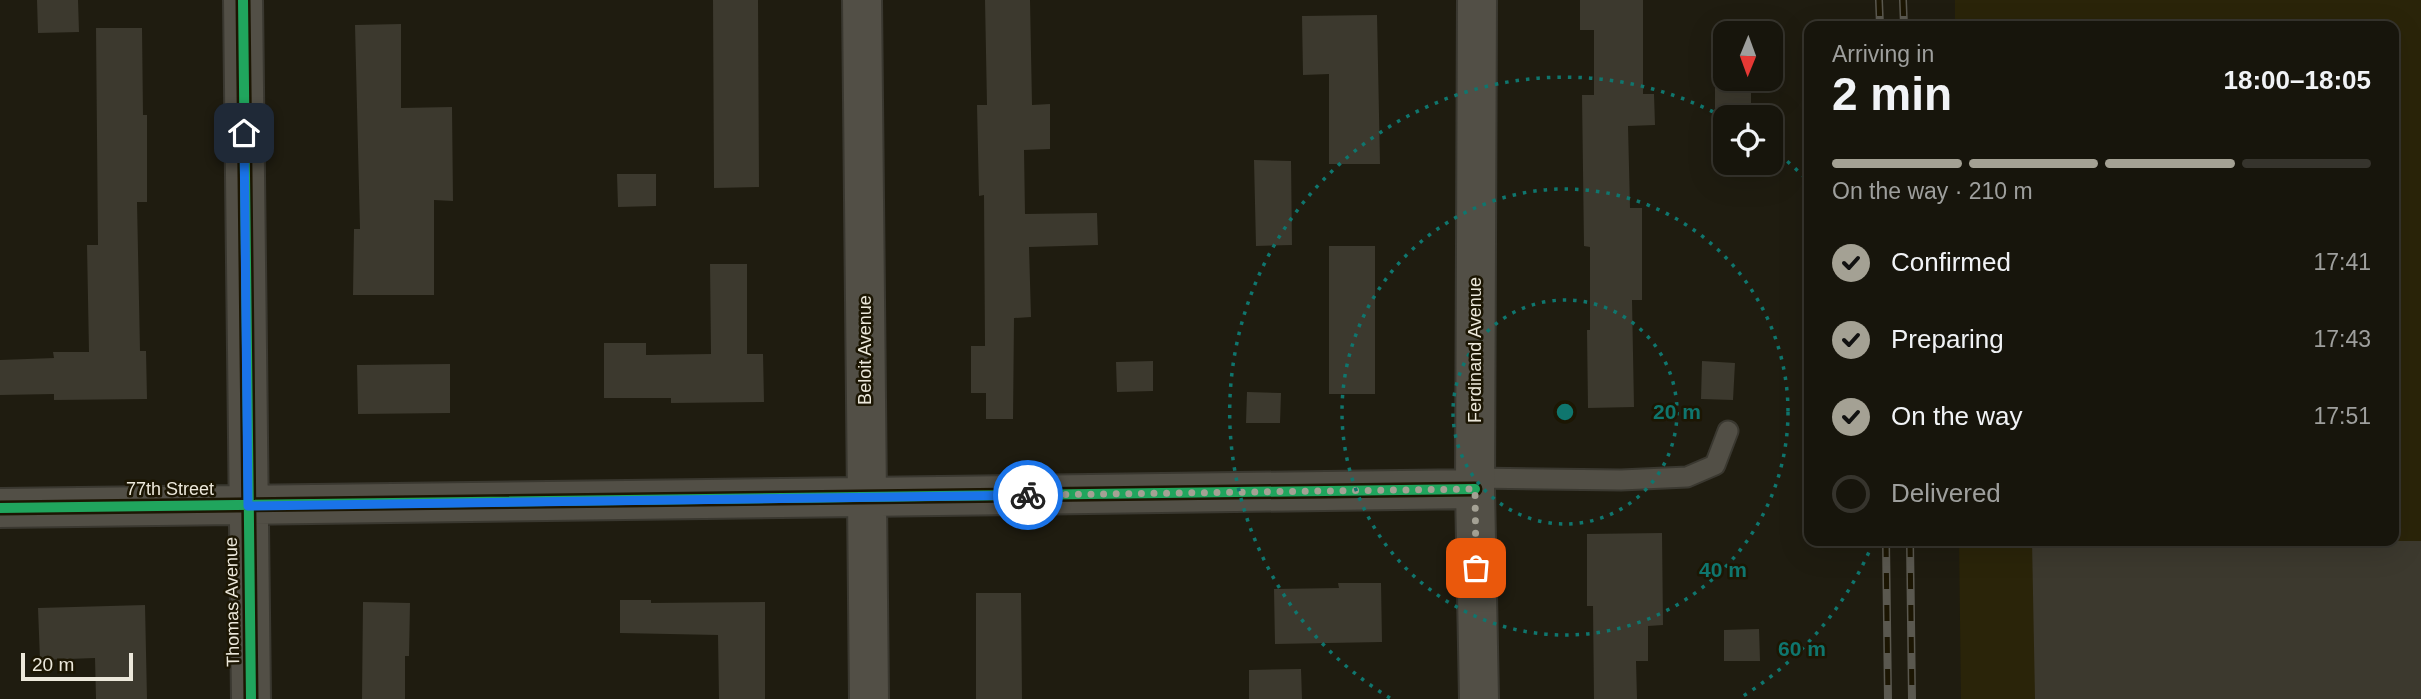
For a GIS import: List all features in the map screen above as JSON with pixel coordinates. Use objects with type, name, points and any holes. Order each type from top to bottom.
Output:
[{"type":"street","name":"Thomas Avenue","points":[[243,0],[251,699]]},
{"type":"street","name":"Beloit Avenue","points":[[862,0],[869,699]]},
{"type":"street","name":"Ferdinand Avenue","points":[[1477,0],[1475,484],[1479,699]]},
{"type":"street","name":"77th Street","points":[[0,508],[866,497],[1475,484]]},
{"type":"lane","points":[[1475,484],[1687,477],[1715,465],[1728,431]]},
{"type":"shaded area","points":[[1955,0],[2421,0],[2421,699],[1961,699],[1959,546],[2399,546],[2399,21],[1955,21]]},
{"type":"building","points":[[37,0],[78,0],[79,32],[38,33]]},
{"type":"building","points":[[713,0],[758,0],[759,187],[714,188]]},
{"type":"building","points":[[985,0],[1030,0],[1032,105],[1050,104],[1050,149],[1024,150],[1025,214],[1097,213],[1098,245],[1029,247],[1031,317],[1014,318],[1013,419],[986,419],[986,393],[971,393],[971,346],[985,346],[984,195],[979,196],[977,105],[987,105]]},
{"type":"building","points":[[1580,0],[1643,0],[1643,94],[1654,94],[1655,125],[1628,126],[1630,208],[1642,208],[1642,300],[1632,300],[1634,407],[1588,408],[1590,247],[1584,246],[1582,95],[1594,95],[1594,30],[1580,30]]},
{"type":"building","points":[[1377,15],[1380,164],[1329,164],[1329,74],[1303,75],[1302,16]]},
{"type":"building","points":[[401,24],[401,108],[452,107],[453,201],[434,200],[434,295],[353,295],[354,229],[360,229],[355,25]]},
{"type":"building","points":[[96,28],[142,28],[143,115],[147,115],[147,202],[137,202],[140,351],[146,351],[147,399],[54,400],[54,394],[0,395],[0,360],[54,358],[53,352],[89,352],[87,245],[98,245]]},
{"type":"building","points":[[1715,91],[1751,91],[1751,105],[1715,105]]},
{"type":"building","points":[[1254,160],[1291,161],[1292,245],[1256,246]]},
{"type":"building","points":[[617,174],[656,174],[656,206],[618,207]]},
{"type":"building","points":[[1329,246],[1375,246],[1375,394],[1329,394]]},
{"type":"building","points":[[710,264],[747,264],[747,354],[763,354],[764,402],[671,403],[671,398],[604,398],[604,343],[646,343],[646,355],[711,354]]},
{"type":"building","points":[[1153,361],[1153,391],[1117,392],[1116,362]]},
{"type":"building","points":[[1702,361],[1735,363],[1733,400],[1701,399]]},
{"type":"building","points":[[450,364],[450,413],[358,414],[357,365]]},
{"type":"building","points":[[1247,392],[1281,393],[1280,423],[1246,423]]},
{"type":"building","points":[[1662,533],[1663,625],[1648,626],[1648,661],[1636,661],[1637,699],[1594,699],[1593,606],[1587,606],[1587,534]]},
{"type":"building","points":[[2399,541],[2421,541],[2421,699],[2035,699],[2032,546],[2399,546]]},
{"type":"building","points":[[1338,583],[1381,583],[1382,642],[1275,644],[1274,589],[1339,588]]},
{"type":"building","points":[[976,593],[1021,593],[1022,699],[976,699]]},
{"type":"building","points":[[620,600],[651,600],[651,603],[765,602],[765,699],[719,699],[718,635],[620,633]]},
{"type":"building","points":[[363,602],[410,603],[409,656],[405,656],[405,699],[362,699]]},
{"type":"building","points":[[145,605],[147,699],[96,699],[95,658],[40,660],[38,608]]},
{"type":"building","points":[[1759,629],[1760,661],[1724,661],[1724,630]]},
{"type":"building","points":[[1301,669],[1302,699],[1249,699],[1249,670]]},
{"type":"railway","points":[[1879,0],[1880,21]]},
{"type":"railway","points":[[1903,0],[1904,21]]},
{"type":"railway","points":[[1886,546],[1888,699]]},
{"type":"railway","points":[[1910,546],[1912,699]]},
{"type":"cycle path","points":[[243,0],[251,699]]},
{"type":"cycle path","points":[[0,508],[1475,489]]},
{"type":"way so far","points":[[1028,495],[1475,489],[1476,568]]},
{"type":"route","points":[[244,133],[248,506],[1028,495]]}]
